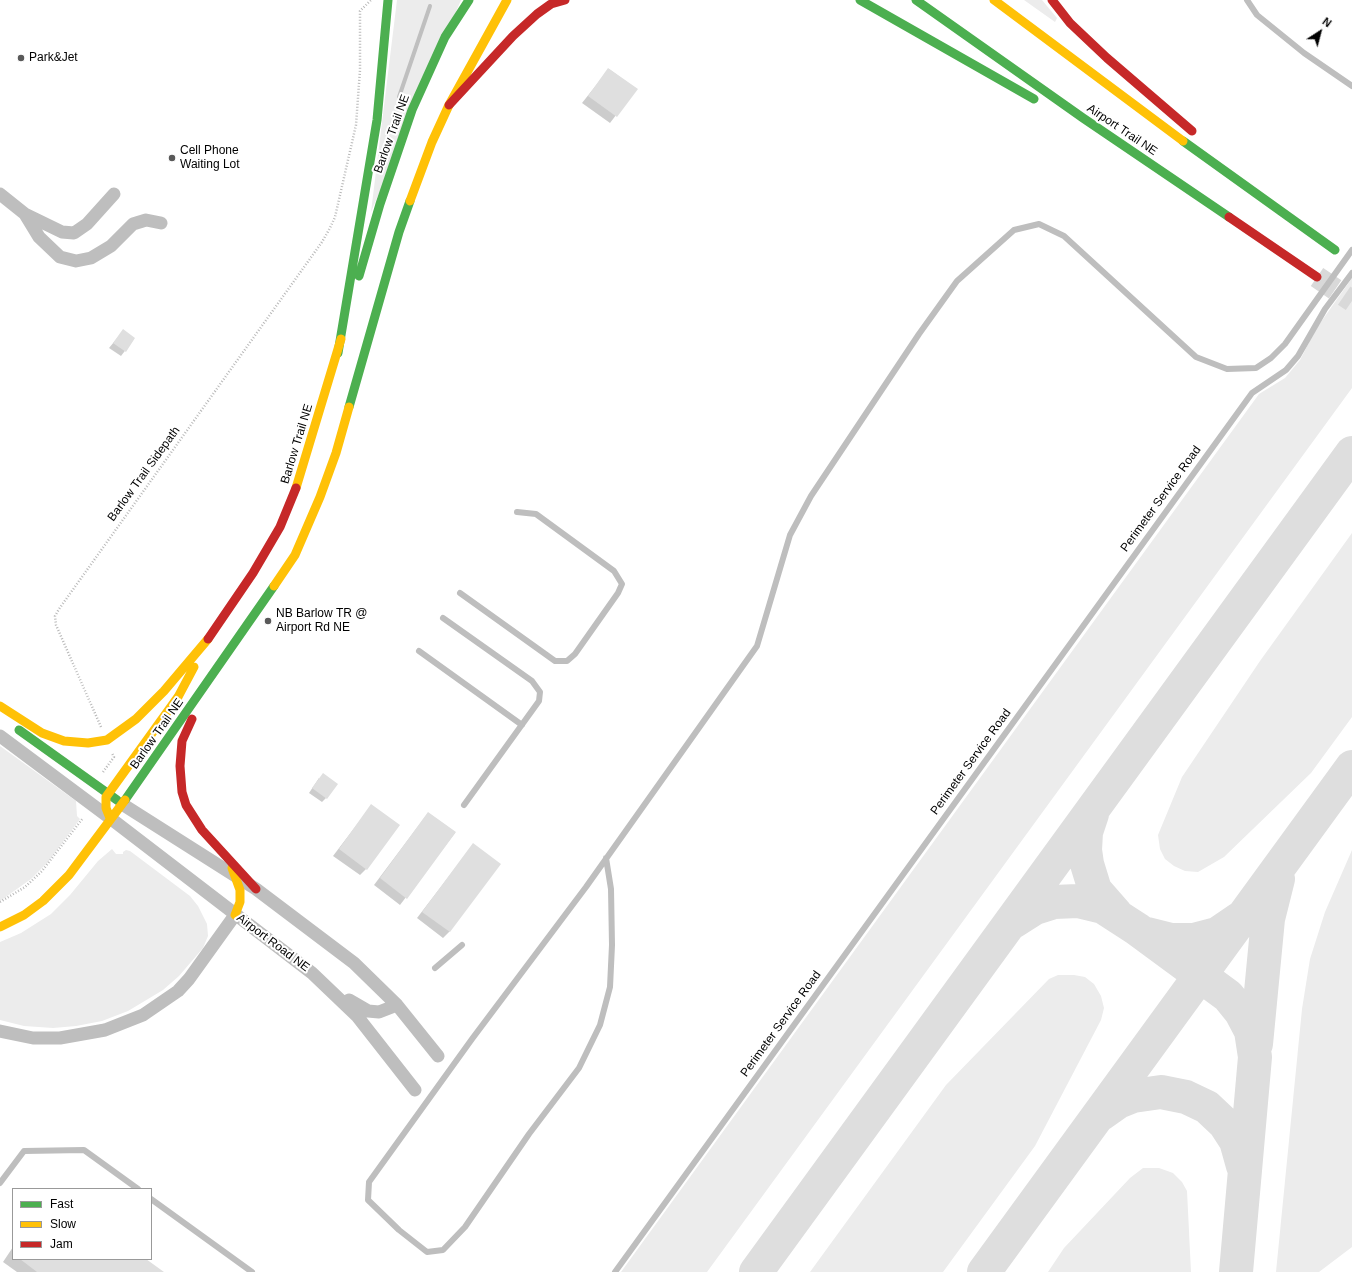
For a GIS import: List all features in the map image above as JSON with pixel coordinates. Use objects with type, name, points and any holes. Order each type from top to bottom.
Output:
[{"type":"main road","points":[[338,353],[376,120],[388,0]]},
{"type":"main road","name":"Barlow Trail NE","points":[[0,706],[42,733],[64,741],[88,743],[107,740],[124,729],[149,707],[212,634],[253,573],[282,521],[298,484],[338,353],[380,204],[412,110],[445,37],[469,0]]},
{"type":"main road","name":"Barlow Trail NE","points":[[122,804],[222,663],[295,555],[309,526],[336,453],[399,232],[432,142],[449,105],[507,0]]},
{"type":"main road","points":[[449,105],[513,36],[537,14],[551,4],[565,0]]},
{"type":"main road","points":[[860,0],[1043,104]]},
{"type":"main road","name":"Airport Trail NE","points":[[916,0],[1083,118],[1317,277]]},
{"type":"main road","points":[[994,0],[1128,101],[1335,250]]},
{"type":"main road","points":[[1052,0],[1070,22],[1107,58],[1200,138]]},
{"type":"main road","points":[[1063,116],[1083,118]]},
{"type":"main road","points":[[1223,158],[1293,220]]},
{"type":"main road","points":[[110,818],[105,805],[108,794],[178,697],[212,634]]},
{"type":"main road","points":[[222,663],[186,730],[182,742],[180,766],[182,792],[186,805],[193,818],[230,866],[237,879],[240,890],[240,902],[235,915]]},
{"type":"main road","points":[[0,927],[24,915],[58,887],[79,862],[110,818],[122,804],[5,721]]},
{"type":"main road","points":[[214,845],[256,889]]},
{"type":"street","points":[[0,194],[25,214],[62,232],[74,233],[87,224],[114,194]]},
{"type":"street","points":[[25,214],[39,237],[60,257],[76,261],[91,258],[111,246],[132,224],[146,220],[161,223]]},
{"type":"street","name":"Airport Road NE","points":[[0,736],[110,818],[312,973],[357,1016],[415,1090]]},
{"type":"street","points":[[122,804],[237,879],[256,889],[354,963],[398,1005],[438,1056]]},
{"type":"street","points":[[0,1031],[33,1038],[60,1038],[105,1030],[143,1016],[178,991],[189,979],[235,915]]},
{"type":"street","points":[[312,973],[368,1011],[380,1012],[398,1005]]},
{"type":"lane","points":[[1247,0],[1257,15],[1304,53],[1352,86]]},
{"type":"lane","points":[[606,858],[610,889],[612,945],[610,987],[600,1025],[579,1068],[530,1134],[465,1227],[443,1250],[427,1252],[399,1230],[368,1200],[369,1182],[472,1039],[606,858],[757,646],[790,535],[811,496],[918,334],[957,282],[1014,230],[1039,224],[1064,236],[1196,357],[1227,369],[1256,368],[1271,358],[1285,344],[1352,250]]},
{"type":"lane","name":"Perimeter Service Road","points":[[614,1272],[1252,393],[1286,370],[1298,356],[1325,309],[1352,273]]},
{"type":"lane","points":[[460,593],[556,661],[567,661],[575,654],[614,599],[622,584],[614,571],[536,514],[517,512]]},
{"type":"lane","points":[[443,618],[532,681],[540,692],[539,701],[464,805]]},
{"type":"lane","points":[[419,651],[522,725]]},
{"type":"lane","points":[[435,968],[462,946]]},
{"type":"lane","points":[[0,1183],[24,1151],[84,1150],[137,1188]]},
{"type":"lane","points":[[152,1200],[252,1272]]},
{"type":"path","name":"Barlow Trail Sidepath","points":[[103,731],[56,625],[55,616],[59,608],[322,242],[335,217],[356,125],[360,59],[360,11],[371,0]]},
{"type":"path","points":[[99,778],[114,757],[110,748]]},
{"type":"path","points":[[0,902],[25,887],[42,872],[83,818]]},
{"type":"shaded area","points":[[397,0],[461,0],[371,212]]},
{"type":"shaded area","points":[[1024,0],[1042,0],[1057,18],[1055,22]]},
{"type":"shaded area","points":[[1352,278],[1352,388],[707,1272],[621,1272],[1259,394],[1285,378],[1300,360],[1316,329]]},
{"type":"shaded area","points":[[1352,533],[1352,717],[1311,773],[1224,857],[1198,872],[1185,871],[1174,866],[1165,859],[1160,849],[1158,835],[1182,777],[1260,661]]},
{"type":"shaded area","points":[[0,746],[76,801],[77,816],[80,819],[48,862],[31,879],[0,901]]},
{"type":"shaded area","points":[[112,849],[116,854],[123,854],[126,850],[130,851],[190,896],[198,906],[207,924],[208,936],[203,948],[179,976],[163,990],[128,1011],[102,1021],[76,1026],[53,1028],[24,1026],[0,1020],[0,942],[21,933],[51,914],[70,895],[98,861]]},
{"type":"shaded area","points":[[1352,850],[1352,1247],[1319,1272],[1276,1272],[1302,1009],[1310,959],[1325,912]]},
{"type":"shaded area","points":[[1058,975],[1085,977],[1094,984],[1101,996],[1104,1008],[1101,1020],[1035,1146],[943,1272],[810,1272],[946,1085],[1049,979]]},
{"type":"shaded area","points":[[1143,1168],[1159,1168],[1173,1173],[1182,1182],[1187,1191],[1191,1272],[1048,1272],[1064,1248],[1130,1178]]},
{"type":"building","points":[[608,68],[638,89],[617,117],[588,96]]},
{"type":"building","points":[[123,329],[135,338],[126,352],[113,343]]},
{"type":"building","points":[[323,773],[338,784],[327,799],[312,788]]},
{"type":"building","points":[[371,804],[400,825],[367,870],[339,849]]},
{"type":"building","points":[[428,812],[456,832],[407,899],[380,878]]},
{"type":"building","points":[[473,843],[501,864],[450,932],[422,912]]},
{"type":"building","points":[[21,1260],[147,1260],[164,1272],[37,1272]]},
{"type":"waterway","points":[[399,97],[430,6]]},
{"type":"taxiway","points":[[756,1272],[1352,453]]},
{"type":"taxiway","points":[[984,1272],[1352,767]]},
{"type":"taxiway","points":[[1092,814],[1086,832],[1085,850],[1087,864],[1095,890],[1116,914]]},
{"type":"taxiway","points":[[1256,1044],[1268,919],[1278,879]]},
{"type":"taxiway","points":[[1013,922],[1035,908],[1054,902],[1078,901],[1103,907],[1137,929],[1228,996],[1241,1012],[1251,1031],[1255,1057],[1236,1272]]},
{"type":"taxiway","points":[[1147,934],[1171,940],[1194,940],[1217,934],[1239,919]]},
{"type":"taxiway","points":[[1101,1114],[1118,1102],[1133,1096],[1161,1092],[1186,1097],[1207,1107],[1225,1124],[1236,1141],[1243,1166]]},
{"type":"tunnel","points":[[1317,277],[1352,301]]},
{"type":"traffic: fast","points":[[338,353],[377,120],[388,0]]},
{"type":"traffic: fast","points":[[359,276],[380,204],[412,110],[445,37],[469,0]]},
{"type":"traffic: fast","points":[[860,0],[1034,99]]},
{"type":"traffic: fast","points":[[916,0],[1083,118],[1229,217]]},
{"type":"traffic: fast","points":[[1183,141],[1335,250]]},
{"type":"traffic: fast","points":[[349,407],[399,232],[410,201]]},
{"type":"traffic: fast","points":[[125,800],[274,586]]},
{"type":"traffic: fast","points":[[19,730],[117,800]]},
{"type":"traffic: slow","points":[[410,201],[432,142],[449,105],[507,0]]},
{"type":"traffic: slow","points":[[994,0],[1183,141]]},
{"type":"traffic: slow","points":[[296,488],[341,339]]},
{"type":"traffic: slow","points":[[274,586],[295,555],[320,497],[336,453],[349,407]]},
{"type":"traffic: slow","points":[[0,706],[42,733],[64,741],[88,743],[107,740],[136,719],[164,691],[208,639]]},
{"type":"traffic: slow","points":[[110,818],[106,808],[106,797],[178,697],[194,667]]},
{"type":"traffic: slow","points":[[0,927],[24,915],[43,901],[69,875],[125,800]]},
{"type":"traffic: slow","points":[[232,868],[240,890],[240,902],[235,915]]},
{"type":"traffic: jam","points":[[449,105],[513,36],[537,14],[551,4],[565,0]]},
{"type":"traffic: jam","points":[[1052,0],[1070,23],[1107,58],[1192,131]]},
{"type":"traffic: jam","points":[[1229,217],[1317,277]]},
{"type":"traffic: jam","points":[[208,639],[253,573],[280,527],[296,488]]},
{"type":"traffic: jam","points":[[192,719],[182,741],[180,766],[182,792],[186,805],[202,830],[256,889]]},
{"type":"place","name":"Park&Jet","points":[[21,58]]},
{"type":"place","name":"Cell Phone Waiting Lot","points":[[172,158]]},
{"type":"place","name":"NB Barlow TR @ Airport Rd NE","points":[[268,621]]}]
